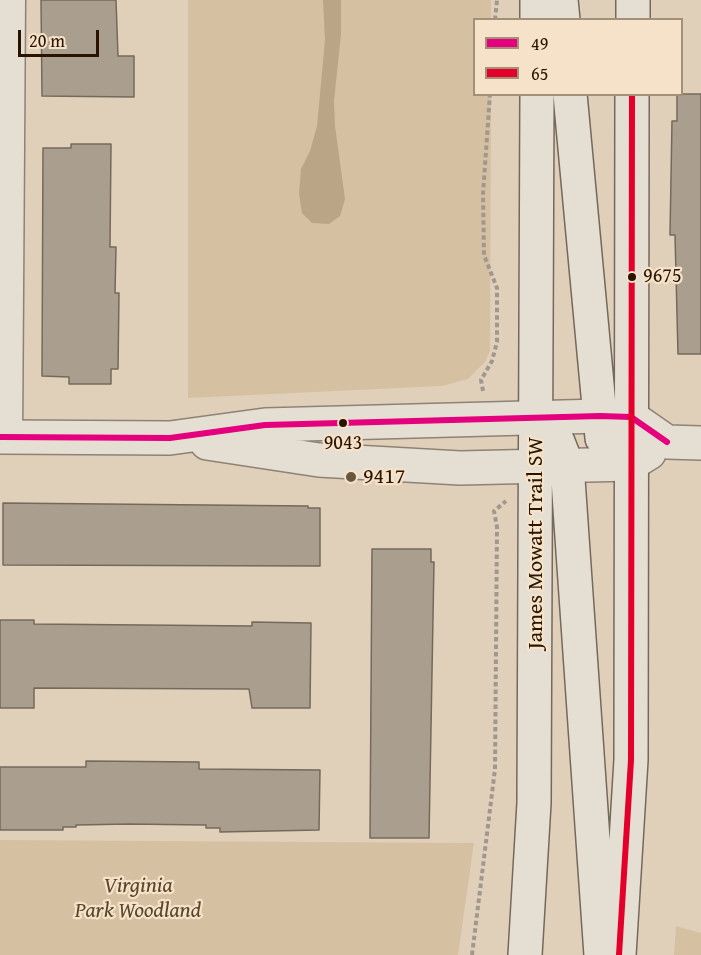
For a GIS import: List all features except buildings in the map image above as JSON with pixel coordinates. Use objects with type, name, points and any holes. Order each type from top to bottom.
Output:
[{"type":"main road","points":[[537,0],[537,18]]},
{"type":"main road","points":[[561,0],[563,18]]},
{"type":"main road","points":[[633,0],[633,18]]},
{"type":"main road","name":"James Mowatt Trail SW","points":[[536,417],[537,96]]},
{"type":"main road","points":[[570,96],[616,417],[630,464],[633,579],[631,760],[619,955]]},
{"type":"main road","points":[[616,417],[632,96]]},
{"type":"main road","points":[[170,438],[265,425],[536,417],[616,417],[668,442],[701,443]]},
{"type":"main road","points":[[536,417],[558,442],[552,466],[601,955]]},
{"type":"main road","points":[[4,437],[170,438],[319,460],[460,468],[630,464],[668,442]]},
{"type":"main road","name":"James Mowatt Trail SW","points":[[525,955],[552,466]]},
{"type":"street","points":[[4,437],[10,0]]},
{"type":"path","points":[[495,18],[497,0]]},
{"type":"path","points":[[481,380],[492,361],[497,342],[497,288],[484,255],[483,194],[490,96]]},
{"type":"path","points":[[472,955],[495,769],[497,527],[494,511],[506,501]]},
{"type":"green space","points":[[188,0],[491,0],[491,18],[473,18],[473,96],[491,96],[490,351],[485,362],[468,379],[442,386],[188,398]]},
{"type":"green space","name":"Virginia Park Woodland","points":[[0,840],[474,843],[458,955],[0,955]]},
{"type":"green space","points":[[676,926],[701,933],[701,955],[674,955]]},
{"type":"shaded area","points":[[323,0],[341,0],[341,34],[334,101],[345,199],[340,216],[329,224],[312,223],[302,213],[299,194],[301,169],[310,151],[317,126],[325,40]]},
{"type":"transit line","name":"65","points":[[619,955],[631,760],[632,96]]},
{"type":"transit line","name":"49","points":[[0,437],[170,438],[265,425],[600,416],[631,417],[667,442]]},
{"type":"place","name":"9675","points":[[632,277]]},
{"type":"place","name":"9043","points":[[343,423]]},
{"type":"place","name":"9417","points":[[351,477]]}]
